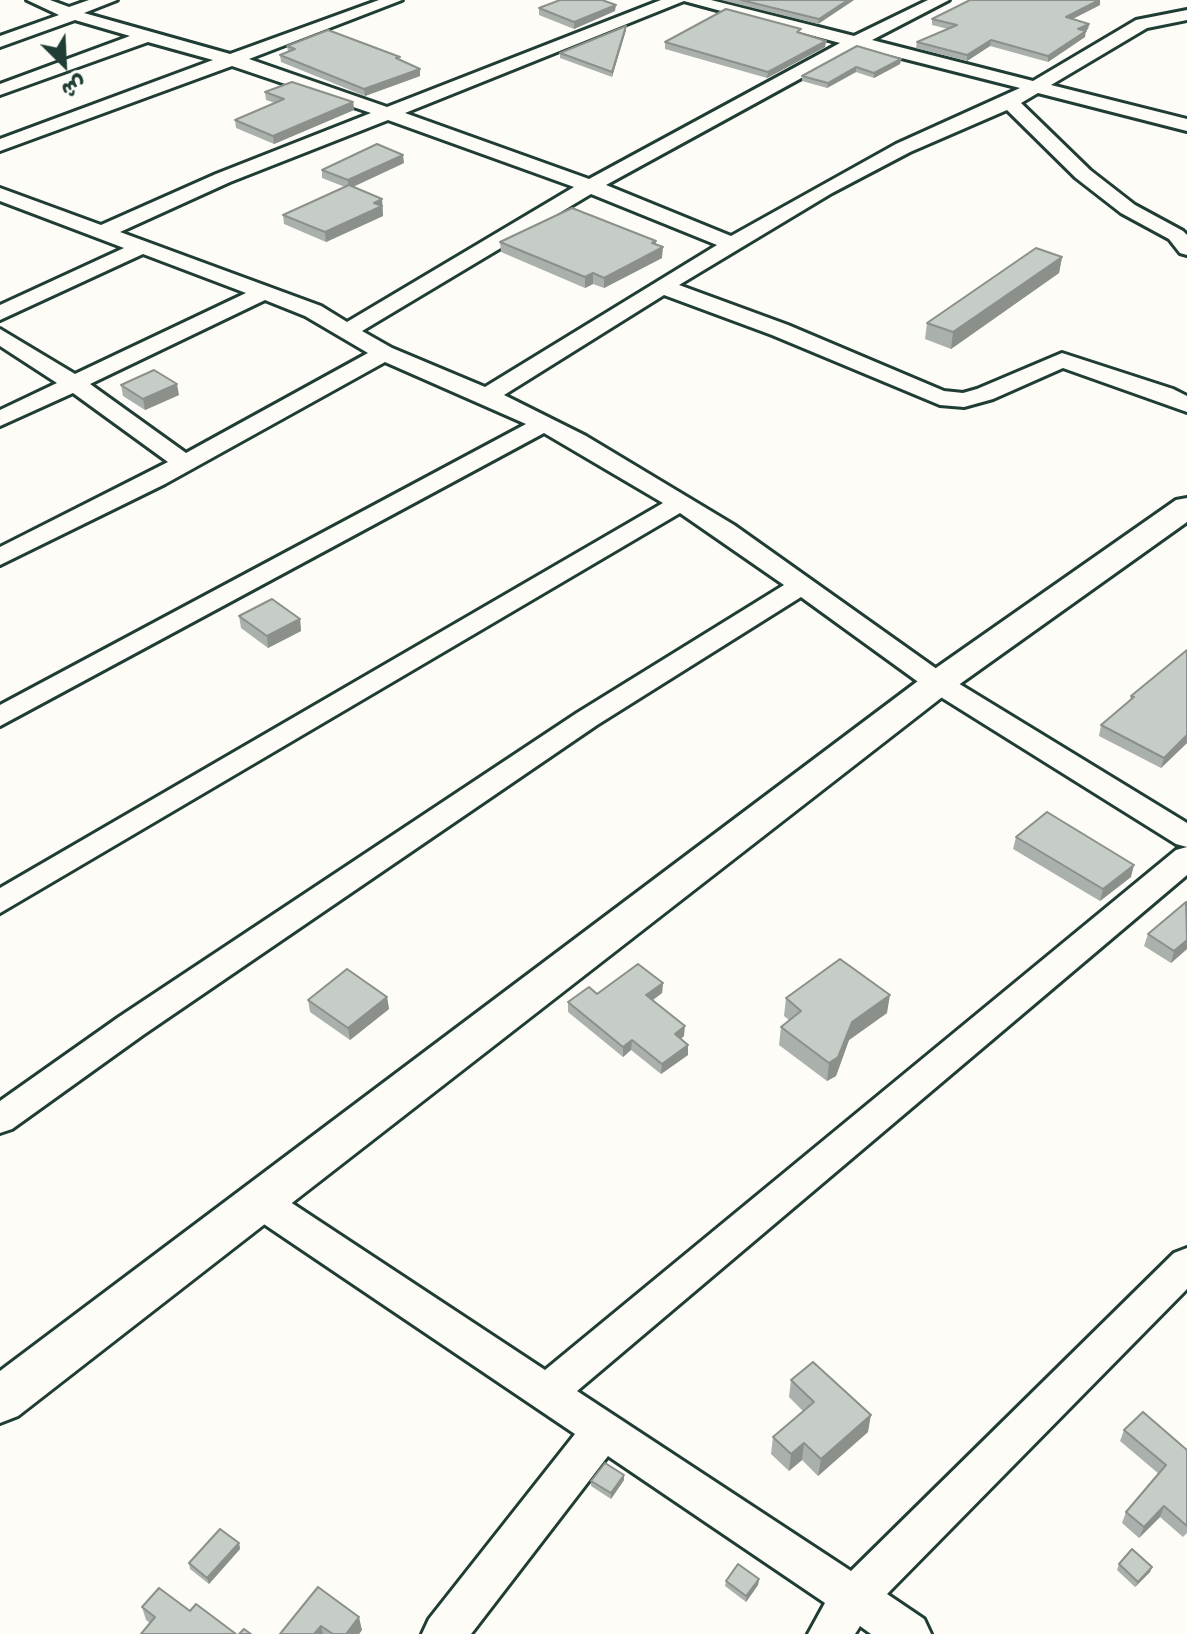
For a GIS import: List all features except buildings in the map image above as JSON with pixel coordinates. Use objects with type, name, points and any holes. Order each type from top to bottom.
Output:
[{"type":"street","points":[[35,0],[144,37],[273,72],[590,186],[732,244]]},
{"type":"street","points":[[0,42],[74,15],[76,10],[85,6],[109,0]]},
{"type":"street","points":[[0,145],[394,0]]},
{"type":"street","points":[[102,232],[223,178],[676,0]]},
{"type":"street","points":[[691,0],[1029,88],[1187,125]]},
{"type":"street","points":[[348,330],[590,186],[853,43],[941,0]]},
{"type":"street","points":[[487,396],[732,244],[903,148],[1010,102],[1142,24],[1187,15]]},
{"type":"street","points":[[0,90],[144,37]]},
{"type":"street","points":[[1010,102],[1083,174],[1128,209],[1183,241]]},
{"type":"street","points":[[5,200],[102,232],[313,311],[384,353],[487,396],[544,424],[725,530],[799,587],[938,683],[1185,838],[546,1393]]},
{"type":"street","points":[[0,313],[140,248]]},
{"type":"street","points":[[663,287],[780,330],[940,398],[964,400],[985,394],[1062,360],[1165,394],[1187,405]]},
{"type":"street","points":[[0,419],[265,292]]},
{"type":"street","points":[[0,336],[75,384],[185,463]]},
{"type":"street","points":[[0,557],[185,463],[384,353]]},
{"type":"street","points":[[0,717],[544,424]]},
{"type":"street","points":[[0,902],[680,503]]},
{"type":"street","points":[[0,1400],[262,1203],[938,683],[1187,507]]},
{"type":"street","points":[[0,1119],[219,966],[587,719],[799,587]]},
{"type":"street","points":[[262,1203],[604,1429],[852,1599],[909,1634]]},
{"type":"street","points":[[830,1634],[852,1599],[1187,1264]]},
{"type":"street","points":[[444,1634],[604,1429]]}]
